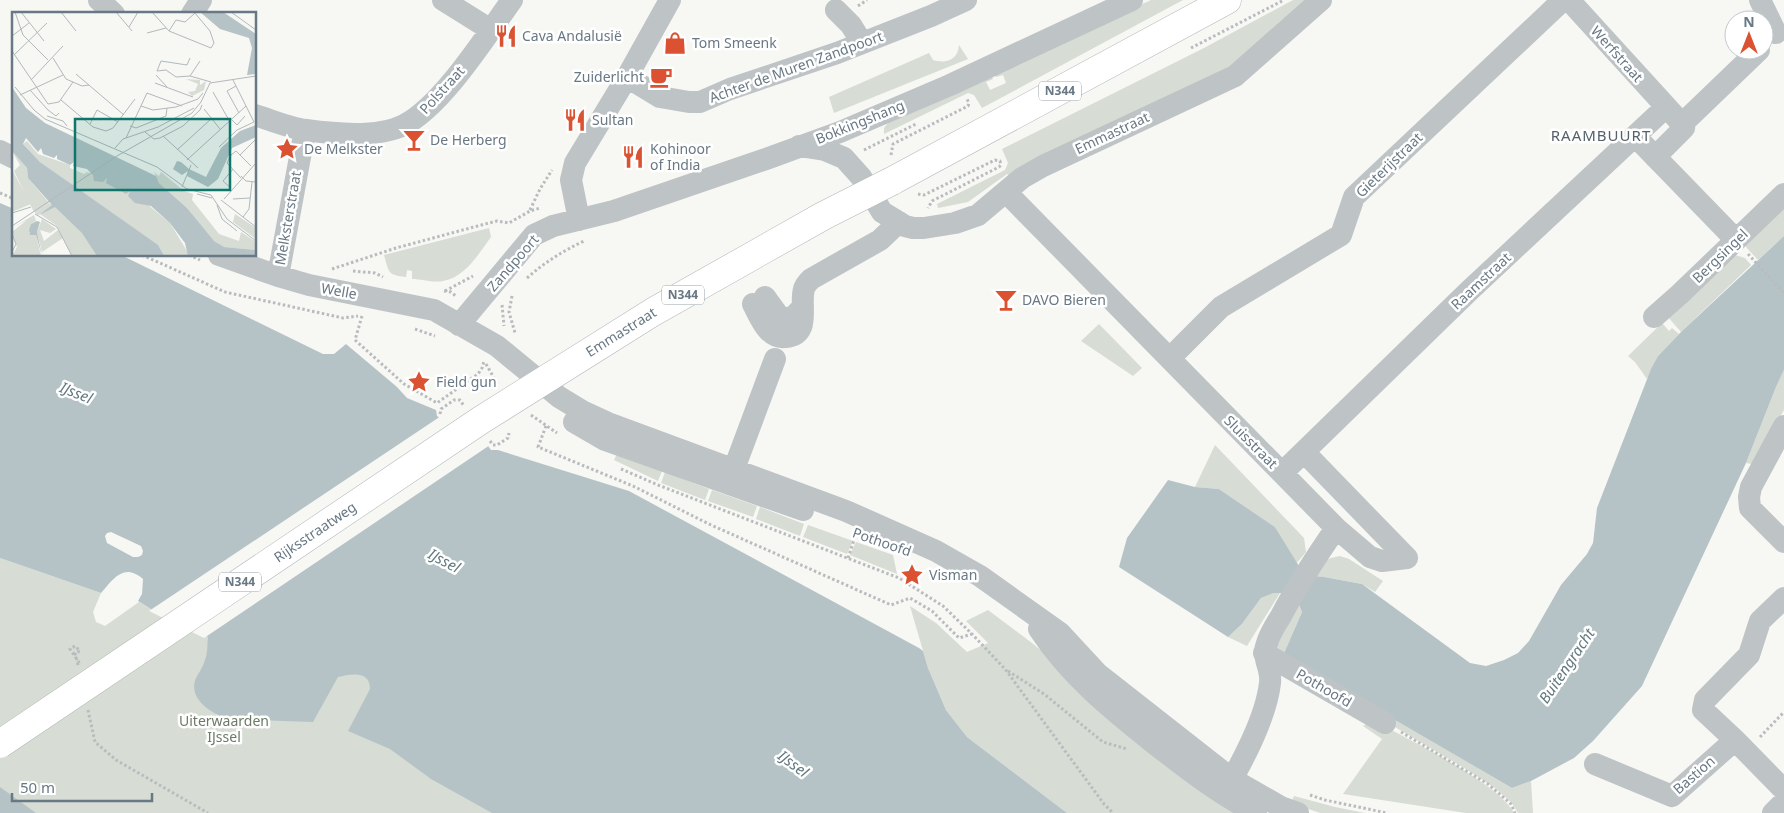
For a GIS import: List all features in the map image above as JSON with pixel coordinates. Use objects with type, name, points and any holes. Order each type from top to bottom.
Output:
[{"type":"main road","name":"Emmastraat","points":[[478,422],[653,312],[823,216],[891,169],[1147,44],[1227,0]]},
{"type":"main road","name":"Rijksstraatweg","points":[[0,744],[478,422]]},
{"type":"street","points":[[99,0],[112,12]]},
{"type":"street","points":[[193,12],[201,0]]},
{"type":"street","points":[[443,0],[491,30]]},
{"type":"street","name":"Polstraat","points":[[256,115],[305,130],[352,134],[383,132],[402,126],[432,104],[461,71],[512,0]]},
{"type":"street","name":"Achter de Muren Zandpoort","points":[[627,76],[660,96],[689,102],[700,102],[730,89],[862,43],[966,0]]},
{"type":"street","name":"Bokkingshang","points":[[583,230],[614,212],[840,132],[950,85],[1132,0]]},
{"type":"street","name":"Emmastraat","points":[[901,223],[931,227],[966,220],[978,215],[1022,178],[1043,166],[1235,76],[1321,0]]},
{"type":"street","name":"Gieterijstraat","points":[[1170,358],[1221,307],[1342,235],[1354,197],[1563,0]]},
{"type":"street","name":"Werfstraat","points":[[1569,0],[1666,107]]},
{"type":"street","points":[[1760,0],[1775,35]]},
{"type":"street","points":[[583,230],[571,180],[575,163],[627,76],[664,2]]},
{"type":"street","points":[[836,10],[851,25],[862,43]]},
{"type":"street","points":[[1682,124],[1749,60]]},
{"type":"street","points":[[1655,157],[1684,128],[1666,107]]},
{"type":"street","name":"Raamstraat","points":[[1282,474],[1469,291],[1666,107]]},
{"type":"street","name":"Melksterstraat","points":[[278,276],[305,130]]},
{"type":"street","points":[[840,132],[853,143],[901,223]]},
{"type":"street","points":[[1636,136],[1741,247]]},
{"type":"street","points":[[800,146],[825,150],[849,162],[861,177],[882,212],[901,223]]},
{"type":"street","points":[[0,151],[12,157]]},
{"type":"street","name":"Sluisstraat","points":[[1006,192],[1336,528],[1370,557],[1382,561],[1407,558],[1305,453]]},
{"type":"street","name":"Bergsingel","points":[[1654,317],[1680,294],[1741,247],[1784,194]]},
{"type":"street","points":[[759,300],[769,330],[774,336],[783,338],[794,335],[799,331],[804,321],[804,289],[811,279],[880,240],[901,223]]},
{"type":"street","name":"Zandpoort","points":[[460,325],[534,236],[553,226],[583,230]]},
{"type":"street","name":"Welle","points":[[222,256],[309,285],[434,310],[460,325],[501,367],[552,410]]},
{"type":"street","points":[[734,469],[775,359]]},
{"type":"street","name":"Pothoofd","points":[[552,410],[582,411],[608,424],[846,511],[936,551],[980,576],[1026,609],[1048,642],[1086,687],[1166,753],[1228,787],[1281,807],[1303,804]]},
{"type":"street","name":"Pothoofd","points":[[552,410],[605,440],[640,453],[824,518],[896,534]]},
{"type":"street","points":[[1784,426],[1751,487],[1749,498],[1750,508],[1784,542]]},
{"type":"street","points":[[1228,787],[1259,724],[1269,690],[1271,681],[1264,653],[1267,642],[1292,595],[1336,528]]},
{"type":"street","points":[[1784,598],[1760,621],[1749,655],[1706,700],[1703,710],[1784,790]]},
{"type":"street","name":"Pothoofd","points":[[1264,653],[1385,723]]},
{"type":"street","name":"Bastion","points":[[1595,764],[1672,796],[1740,745]]},
{"type":"street","name":"Pothoofd","points":[[1228,787],[1256,813]]},
{"type":"street","points":[[1773,813],[1784,802]]},
{"type":"path","points":[[891,169],[893,144],[968,106],[968,101],[964,99]]},
{"type":"path","points":[[859,153],[920,122]]},
{"type":"path","points":[[331,269],[396,248],[476,227],[497,222],[508,223],[530,211],[551,170],[562,160],[575,163]]},
{"type":"path","points":[[901,223],[932,201],[999,168],[1001,162],[995,160],[924,195],[916,194]]},
{"type":"path","points":[[0,193],[12,198]]},
{"type":"path","points":[[522,283],[542,265],[565,250],[583,230]]},
{"type":"path","points":[[1741,247],[1784,293]]},
{"type":"path","points":[[144,256],[225,292],[343,318],[369,317]]},
{"type":"path","points":[[512,294],[508,312],[516,336]]},
{"type":"path","points":[[362,316],[355,340],[404,384],[437,404],[478,374],[484,361],[499,387]]},
{"type":"path","points":[[409,327],[435,336]]},
{"type":"path","points":[[440,414],[441,409],[455,400],[461,401],[493,445],[496,446],[508,438],[508,433]]},
{"type":"path","points":[[531,415],[552,410]]},
{"type":"path","points":[[552,410],[562,436]]},
{"type":"path","points":[[552,410],[538,447],[633,486],[710,525],[892,605],[910,598],[932,610],[959,638],[972,634]]},
{"type":"path","points":[[615,466],[658,485],[899,578],[943,606],[1005,669],[1104,804],[1113,813]]},
{"type":"path","points":[[848,558],[855,532]]},
{"type":"path","points":[[75,653],[80,651],[75,646],[70,649],[80,664]]},
{"type":"path","points":[[1005,669],[1044,694],[1103,742]]},
{"type":"path","points":[[1740,745],[1784,712]]},
{"type":"path","points":[[1406,734],[1488,784],[1510,804],[1515,813]]},
{"type":"path","points":[[95,742],[116,760],[208,813]]},
{"type":"path","points":[[1303,804],[1325,800],[1387,813]]},
{"type":"green space","points":[[1151,0],[1183,0],[982,108],[974,95],[968,93],[884,134],[884,128],[888,123],[991,75],[993,79],[986,82],[990,90],[1006,83],[1003,75],[996,77],[994,73]]},
{"type":"green space","points":[[1293,0],[1312,0],[1233,69],[1011,177],[1007,174],[968,202],[938,208],[937,204],[1005,170],[1008,163],[1002,149],[1204,48]]},
{"type":"green space","points":[[959,45],[968,59],[834,113],[829,97],[929,53],[933,60],[950,60],[956,54]]},
{"type":"green space","points":[[1784,201],[1784,236],[1758,260],[1746,247],[1744,240]]},
{"type":"green space","points":[[489,228],[491,237],[477,257],[465,270],[451,279],[436,282],[412,279],[412,271],[407,270],[406,277],[392,274],[388,269],[384,255]]},
{"type":"green space","points":[[1735,255],[1745,258],[1751,265],[1681,332],[1668,317]]},
{"type":"green space","points":[[1662,323],[1669,331],[1672,328],[1679,334],[1658,356],[1647,379],[1635,362],[1628,356]]},
{"type":"green space","points":[[1099,324],[1142,368],[1133,376],[1081,341]]},
{"type":"green space","points":[[1784,370],[1784,410],[1752,464],[1746,463],[1776,387]]},
{"type":"green space","points":[[1215,445],[1304,538],[1306,552],[1296,564],[1275,527],[1219,489],[1195,487]]},
{"type":"green space","points":[[617,454],[662,471],[658,481],[614,460]]},
{"type":"green space","points":[[665,472],[709,489],[705,500],[661,483]]},
{"type":"green space","points":[[712,490],[757,506],[753,517],[708,501]]},
{"type":"green space","points":[[760,507],[804,524],[800,536],[756,519]]},
{"type":"green space","points":[[808,525],[853,541],[847,554],[803,537]]},
{"type":"green space","points":[[856,542],[893,555],[897,574],[850,555]]},
{"type":"green space","points":[[1340,556],[1349,559],[1383,581],[1375,592],[1362,584],[1324,577],[1313,577],[1323,562]]},
{"type":"green space","name":"Uiterwaarden IJssel","points":[[0,558],[101,593],[93,612],[96,622],[105,626],[139,602],[162,616],[208,637],[368,675],[618,813],[0,813]]},
{"type":"green space","points":[[1272,593],[1280,593],[1247,646],[1228,637],[1242,624],[1261,598]]},
{"type":"green space","points":[[1298,602],[1302,612],[1282,654],[1271,647]]},
{"type":"green space","points":[[910,606],[936,623],[967,652],[988,643],[966,621],[988,610],[1032,643],[1236,813],[1067,813],[967,737],[946,710],[928,668]]},
{"type":"green space","points":[[1383,712],[1512,788],[1531,781],[1533,813],[1518,813],[1512,803],[1495,788],[1383,720]]},
{"type":"green space","points":[[1373,720],[1428,749],[1471,775],[1505,801],[1514,813],[1466,813],[1343,794],[1382,739],[1363,726]]},
{"type":"green space","points":[[1294,796],[1365,813],[1320,813],[1291,803]]},
{"type":"water","name":"IJssel","points":[[0,203],[12,208],[12,256],[123,256],[323,354],[334,354],[346,344],[397,387],[407,398],[436,410],[437,416],[441,419],[474,427],[491,450],[498,450],[629,491],[919,648],[923,651],[928,668],[946,710],[967,737],[1067,813],[492,813],[431,779],[390,749],[348,731],[370,689],[367,679],[363,676],[354,674],[338,677],[313,722],[229,719],[209,709],[198,699],[195,693],[196,678],[206,657],[208,637],[162,616],[138,601],[142,594],[143,579],[136,574],[125,572],[119,574],[101,593],[0,558]]},
{"type":"water","name":"Buitengracht","points":[[1784,236],[1784,370],[1746,463],[1642,686],[1593,741],[1574,758],[1531,781],[1512,788],[1282,654],[1302,612],[1298,602],[1291,593],[1273,593],[1261,598],[1242,624],[1228,637],[1119,567],[1127,538],[1168,480],[1195,487],[1219,489],[1275,527],[1305,576],[1324,577],[1362,584],[1470,663],[1486,666],[1504,660],[1518,653],[1529,641],[1561,585],[1587,554],[1593,543],[1597,508],[1651,369],[1658,356],[1681,332]]},
{"type":"water","points":[[0,787],[36,813],[0,813]]},
{"type":"pier","points":[[456,411],[466,425],[476,425],[490,445],[204,638],[149,611],[441,416],[446,417]]},
{"type":"pier","points":[[111,532],[141,546],[142,555],[133,557],[107,543],[105,536]]},
{"type":"place","name":"Cava Andalusië","points":[[506,36]]},
{"type":"place","name":"Tom Smeenk","points":[[675,43]]},
{"type":"place","name":"Zuiderlicht","points":[[661,77]]},
{"type":"place","name":"Sultan","points":[[575,120]]},
{"type":"place","name":"De Herberg","points":[[414,140]]},
{"type":"place","name":"De Melkster","points":[[287,149]]},
{"type":"place","name":"Kohinoor of India","points":[[633,157]]},
{"type":"place","name":"DAVO Bieren","points":[[1006,300]]},
{"type":"place","name":"Field gun","points":[[419,382]]},
{"type":"place","name":"Visman","points":[[912,575]]},
{"type":"district","name":"RAAMBUURT","points":[[1601,136]]}]
